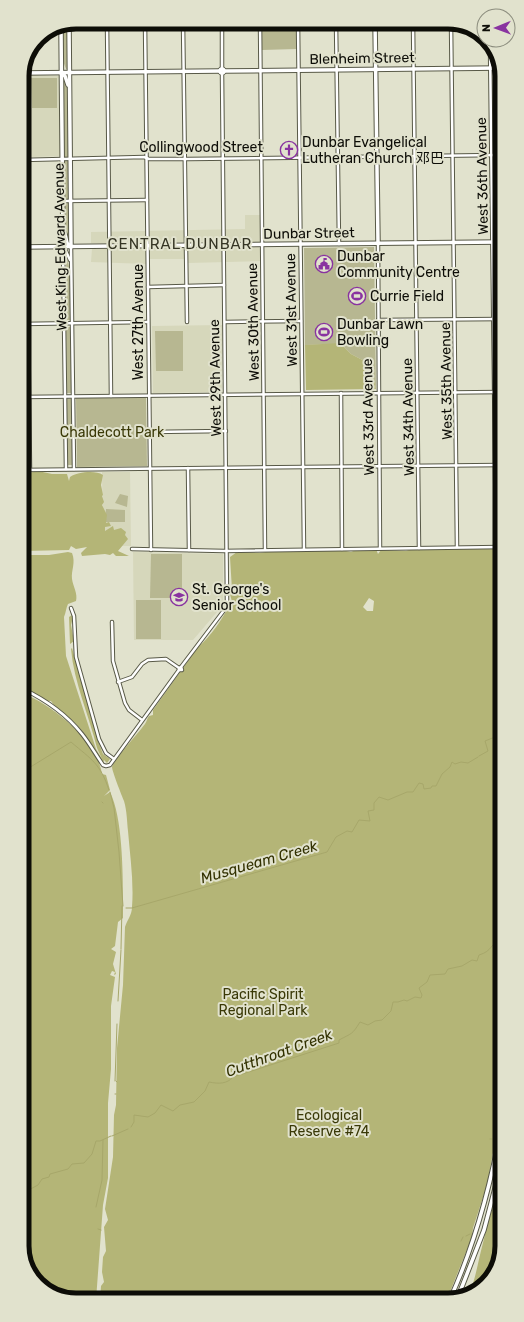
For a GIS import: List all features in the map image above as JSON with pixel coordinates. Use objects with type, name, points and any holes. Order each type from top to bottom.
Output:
[{"type":"main road","name":"West 33rd Avenue","points":[[375,29],[378,243]]},
{"type":"main road","name":"West King Edward Avenue","points":[[69,30],[71,247]]},
{"type":"main road","name":"West King Edward Avenue","points":[[61,32],[63,247]]},
{"type":"main road","points":[[61,57],[65,69],[69,72]]},
{"type":"main road","name":"Blenheim Street","points":[[29,73],[494,68]]},
{"type":"main road","points":[[61,73],[65,76],[69,94]]},
{"type":"main road","points":[[63,232],[67,243],[71,247]]},
{"type":"main road","name":"Dunbar Street","points":[[29,247],[492,242]]},
{"type":"main road","points":[[453,1293],[481,1219],[495,1162]]},
{"type":"main road","points":[[460,1292],[484,1230],[495,1188]]},
{"type":"street","points":[[107,29],[111,396]]},
{"type":"street","name":"West 27th Avenue","points":[[145,29],[151,550]]},
{"type":"street","points":[[183,29],[187,322]]},
{"type":"street","name":"West 29th Avenue","points":[[114,759],[226,605],[226,394],[222,29]]},
{"type":"street","name":"West 30th Avenue","points":[[260,29],[265,549]]},
{"type":"street","name":"West 31st Avenue","points":[[298,29],[304,549]]},
{"type":"street","points":[[336,29],[339,244]]},
{"type":"street","name":"West 34th Avenue","points":[[413,29],[419,548]]},
{"type":"street","name":"West 35th Avenue","points":[[451,29],[457,547]]},
{"type":"street","name":"West 36th Avenue","points":[[490,55],[495,465]]},
{"type":"street","name":"Collingwood Street","points":[[29,160],[62,160],[70,158],[108,157],[185,159],[495,155]]},
{"type":"street","points":[[63,201],[147,200]]},
{"type":"street","name":"West 33rd Avenue","points":[[378,243],[380,548]]},
{"type":"street","points":[[63,247],[67,252],[71,268]]},
{"type":"street","name":"West King Edward Avenue","points":[[63,247],[66,469]]},
{"type":"street","name":"West King Edward Avenue","points":[[71,247],[74,469]]},
{"type":"street","points":[[148,287],[224,285]]},
{"type":"street","points":[[378,320],[493,319]]},
{"type":"street","points":[[225,322],[301,321]]},
{"type":"street","points":[[29,324],[148,322]]},
{"type":"street","points":[[494,392],[29,397],[30,470],[495,465]]},
{"type":"street","points":[[340,393],[342,549]]},
{"type":"street","points":[[150,432],[226,431]]},
{"type":"street","points":[[188,468],[189,550]]},
{"type":"street","points":[[132,549],[227,551],[265,549],[495,546]]},
{"type":"street","points":[[29,692],[48,702],[66,717],[82,734],[103,765],[110,765],[114,759],[106,753],[99,739],[76,656],[74,616],[71,608]]},
{"type":"street","points":[[112,622],[113,661],[118,682],[126,707],[142,720]]},
{"type":"street","points":[[118,682],[132,677],[142,664],[148,660],[166,660],[180,668]]},
{"type":"shaded area","points":[[29,75],[59,76],[61,156],[29,157]]},
{"type":"shaded area","points":[[245,215],[261,215],[260,242],[91,243],[91,232],[245,229]]},
{"type":"shaded area","points":[[259,247],[261,250],[261,261],[188,263],[187,259],[147,259],[147,264],[91,262],[92,249]]},
{"type":"shaded area","points":[[222,325],[222,392],[153,393],[152,326]]},
{"type":"shaded area","points":[[102,472],[130,472],[131,546],[103,546]]},
{"type":"shaded area","name":"St. George's Senior School","points":[[133,552],[223,554],[223,605],[193,640],[134,640]]},
{"type":"green space","points":[[262,29],[296,29],[297,49],[262,50]]},
{"type":"green space","points":[[68,30],[68,69],[66,69],[63,61],[62,32]]},
{"type":"green space","points":[[63,77],[68,86],[69,156],[64,158]]},
{"type":"green space","points":[[31,78],[57,78],[57,108],[32,108]]},
{"type":"green space","points":[[69,159],[69,199],[64,199],[64,161]]},
{"type":"green space","points":[[64,203],[69,203],[68,242],[65,231]]},
{"type":"green space","points":[[374,247],[376,389],[370,364],[351,354],[341,344],[305,345],[304,248]]},
{"type":"green space","points":[[66,252],[70,271],[71,320],[66,320]]},
{"type":"green space","points":[[66,327],[71,327],[72,393],[67,393]]},
{"type":"green space","points":[[155,331],[183,331],[183,371],[156,371]]},
{"type":"green space","points":[[340,343],[351,354],[370,364],[376,389],[306,390],[305,345]]},
{"type":"green space","name":"Chaldecott Park","points":[[146,397],[147,466],[77,467],[76,398]]},
{"type":"green space","points":[[67,399],[72,399],[72,465],[67,465]]},
{"type":"green space","points":[[38,471],[52,474],[67,474],[69,481],[70,477],[73,475],[82,473],[96,472],[103,475],[101,485],[104,502],[102,505],[107,515],[106,523],[109,522],[111,526],[105,527],[105,531],[113,526],[114,530],[121,528],[126,532],[125,535],[128,539],[118,551],[129,556],[116,556],[113,553],[110,555],[82,556],[81,553],[87,547],[76,549],[71,546],[69,550],[29,551],[29,473]]},
{"type":"green space","points":[[120,494],[128,496],[127,507],[115,503]]},
{"type":"green space","points":[[106,509],[125,510],[125,522],[105,522]]},
{"type":"green space","name":"Pacific Spirit Regional Park","points":[[489,547],[495,548],[495,1142],[487,1185],[473,1228],[472,1237],[450,1293],[100,1293],[101,1286],[104,1282],[102,1272],[103,1257],[106,1251],[104,1227],[108,1220],[105,1209],[113,1157],[117,1048],[123,985],[125,927],[132,910],[132,869],[126,813],[124,801],[112,767],[145,724],[148,717],[153,715],[153,710],[198,647],[216,628],[229,605],[243,604],[241,601],[232,602],[230,594],[232,590],[230,557],[237,552],[260,553],[276,550],[307,551],[336,549],[351,552],[356,550],[376,549],[378,554],[381,550],[406,551],[415,548],[484,549]],"holes":[[[369,598],[374,601],[373,611],[367,611],[363,607]]]},
{"type":"green space","points":[[68,552],[72,553],[72,579],[76,593],[76,601],[68,604],[64,617],[66,656],[96,749],[102,759],[97,748],[78,687],[72,648],[98,741],[103,754],[110,759],[107,763],[104,760],[103,763],[91,743],[76,724],[56,708],[51,701],[46,701],[29,691],[29,555],[49,555]]},
{"type":"green space","points":[[151,554],[182,554],[182,598],[150,598]]},
{"type":"green space","points":[[136,600],[161,600],[161,639],[136,639]]},
{"type":"green space","points":[[72,615],[71,625],[74,641],[70,644],[69,617]]},
{"type":"green space","points":[[29,696],[60,715],[83,737],[92,749],[102,774],[106,775],[110,790],[104,796],[110,792],[115,804],[118,819],[123,871],[123,918],[118,922],[115,946],[111,949],[116,952],[113,964],[116,974],[114,975],[115,972],[112,971],[110,975],[115,977],[111,1006],[111,1069],[108,1103],[108,1178],[103,1205],[97,1293],[73,1293],[61,1291],[52,1287],[41,1277],[34,1267],[31,1261],[29,1246]]},
{"type":"green space","points":[[495,1198],[495,1246],[493,1261],[483,1277],[472,1286],[475,1276]]},
{"type":"waterway","name":"Musqueam Creek","points":[[495,729],[495,737]]},
{"type":"waterway","name":"Musqueam Creek","points":[[479,756],[488,751],[485,741],[495,737]]},
{"type":"waterway","name":"Musqueam Creek","points":[[29,768],[71,742],[90,758],[99,768],[109,790]]},
{"type":"waterway","name":"Musqueam Creek","points":[[126,908],[132,908],[327,852],[336,837],[347,831],[352,832],[359,820],[370,821],[368,811],[374,810],[374,803],[379,797],[388,800],[407,792],[413,792],[419,783],[423,784],[424,789],[436,786],[442,774],[450,767],[452,762],[455,764],[461,762],[468,763],[478,757]]},
{"type":"waterway","name":"Musqueam Creek","points":[[110,792],[114,808],[123,906]]},
{"type":"waterway","points":[[121,949],[122,906]]},
{"type":"waterway","name":"Cutthroat Creek","points":[[131,1127],[134,1122],[134,1115],[148,1117],[155,1113],[161,1105],[173,1111],[180,1105],[194,1102],[205,1091],[209,1082],[225,1082],[233,1077],[339,1043],[339,1040],[351,1033],[360,1022],[368,1025],[375,1021],[382,1020],[391,1011],[393,1002],[404,1000],[407,1001],[415,997],[421,998],[422,995],[419,988],[427,982],[430,975],[445,974],[448,969],[462,966],[472,960],[477,961],[479,955],[487,951],[495,943]]},
{"type":"waterway","points":[[118,1001],[121,950]]},
{"type":"waterway","points":[[115,1081],[117,1024]]},
{"type":"waterway","name":"Cutthroat Creek","points":[[112,1136],[128,1129]]},
{"type":"waterway","name":"Cutthroat Creek","points":[[29,1190],[38,1185],[42,1179],[49,1177],[50,1174],[68,1169],[72,1164],[84,1163],[92,1154],[96,1141],[100,1141],[111,1136]]},
{"type":"waterway","points":[[96,1207],[102,1180],[103,1140]]},
{"type":"waterway","points":[[466,1236],[470,1234]]},
{"type":"waterway","points":[[461,1241],[463,1237]]},
{"type":"place","name":"Dunbar Evangelical Lutheran Church 邓巴","points":[[289,150]]},
{"type":"place","name":"Dunbar Community Centre","points":[[324,264]]},
{"type":"place","name":"Currie Field","points":[[357,296]]},
{"type":"place","name":"Dunbar Lawn Bowling","points":[[324,332]]},
{"type":"place","name":"St. George's Senior School","points":[[179,597]]},
{"type":"district","name":"CENTRAL DUNBAR","points":[[180,244]]},
{"type":"park label","name":"Ecological Reserve #74","points":[[329,1124]]}]
